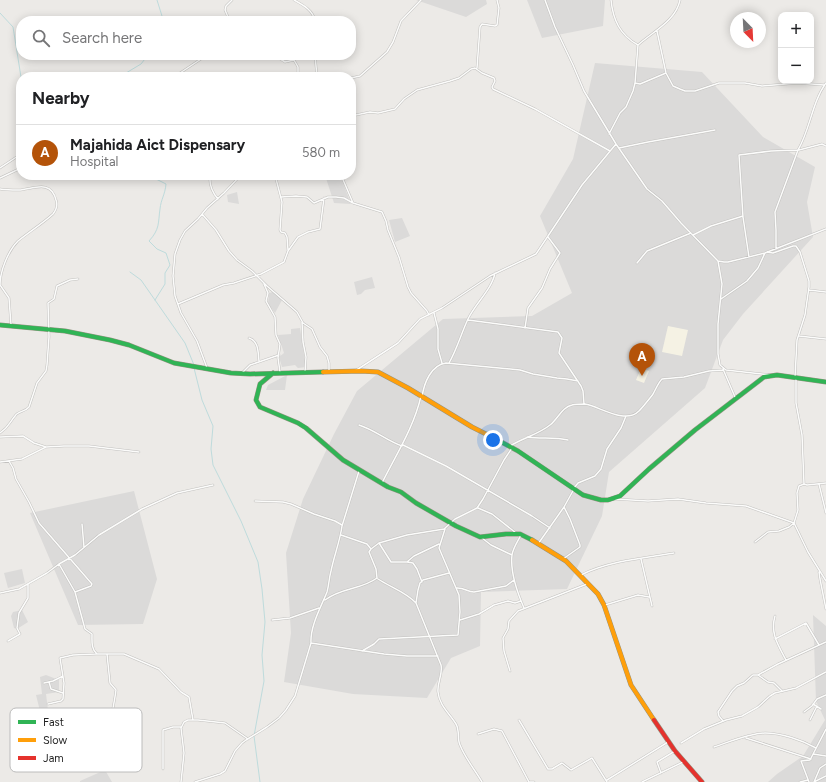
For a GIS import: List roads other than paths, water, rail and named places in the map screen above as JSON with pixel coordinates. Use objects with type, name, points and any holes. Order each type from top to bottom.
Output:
[{"type":"street","points":[[228,16],[225,10],[226,6],[232,0]]},
{"type":"street","points":[[294,0],[310,10],[314,16]]},
{"type":"street","points":[[356,77],[360,76],[387,52],[394,42],[401,21],[421,0]]},
{"type":"street","points":[[476,68],[480,27],[484,24],[494,26],[497,25],[499,8],[497,0]]},
{"type":"street","points":[[545,0],[555,27],[584,91],[616,144],[646,187],[662,201],[718,261],[721,278],[718,349],[719,362],[736,398]]},
{"type":"street","points":[[611,0],[615,21],[618,27],[625,36],[638,45]]},
{"type":"street","points":[[610,134],[620,113],[626,107],[635,84],[638,45],[657,31],[678,9],[680,0]]},
{"type":"street","points":[[657,31],[666,74],[673,86],[685,91],[700,89],[719,83],[745,83],[762,86],[798,83],[825,84],[810,118],[803,142],[798,150],[775,212],[776,249]]},
{"type":"street","points":[[182,72],[200,60]]},
{"type":"street","points":[[282,60],[285,62],[294,60],[298,67],[298,72]]},
{"type":"street","points":[[315,60],[317,72]]},
{"type":"street","points":[[356,115],[370,112],[378,113],[395,109],[404,98],[417,90],[459,78],[471,69],[476,68]]},
{"type":"street","points":[[476,68],[482,73],[494,78],[495,81],[492,87],[493,89],[535,109],[610,151]]},
{"type":"street","points":[[635,84],[640,84],[666,74]]},
{"type":"street","points":[[619,148],[715,130]]},
{"type":"street","points":[[355,371],[398,343],[418,320],[434,313],[495,273],[536,254],[582,185],[616,144]]},
{"type":"street","points":[[749,257],[742,216],[739,155],[776,150],[798,150],[822,144],[826,146]]},
{"type":"street","points":[[0,168],[16,157]]},
{"type":"street","points":[[0,178],[16,172]]},
{"type":"street","points":[[210,180],[212,190],[218,199]]},
{"type":"street","points":[[207,368],[197,341],[181,313],[178,304],[173,283],[175,254],[185,231],[236,180]]},
{"type":"street","points":[[277,180],[282,207],[280,230],[281,232],[285,233],[288,250]]},
{"type":"street","points":[[343,180],[353,203]]},
{"type":"street","points":[[0,189],[19,190],[43,187],[48,188],[53,191],[57,202],[56,210],[53,214],[12,248],[3,268],[0,285],[9,298],[11,325]]},
{"type":"street","points":[[281,197],[307,197],[314,203],[329,197],[340,198],[383,213],[408,287],[429,315]]},
{"type":"street","points":[[178,304],[223,285],[256,275],[284,262],[288,250],[299,236],[320,230],[324,198]]},
{"type":"street","points":[[202,214],[216,230],[237,260],[297,312],[302,322],[306,357],[305,372]]},
{"type":"street","points":[[638,263],[647,251],[711,226],[742,216]]},
{"type":"street","points":[[718,261],[724,262],[766,253],[826,229]]},
{"type":"street","points":[[525,328],[528,308],[542,288],[550,269],[560,253],[548,237]]},
{"type":"street","points":[[766,253],[773,254],[793,246],[798,248],[809,281],[805,315],[798,340],[795,378],[796,403],[802,435],[804,484]]},
{"type":"street","points":[[720,300],[747,281],[758,268],[766,253]]},
{"type":"street","points":[[449,363],[468,320],[492,283],[495,273]]},
{"type":"street","points":[[0,433],[9,425],[15,415],[29,407],[37,383],[47,368],[49,330],[48,303],[54,298],[56,287],[78,278]]},
{"type":"street","points":[[264,284],[268,294],[266,299],[267,303],[276,318],[276,335],[280,342],[281,348],[279,355],[280,372]]},
{"type":"street","points":[[809,290],[826,292]]},
{"type":"street","points":[[434,313],[438,329],[438,349],[442,363]]},
{"type":"street","points":[[468,320],[558,332],[561,340],[559,353],[583,391],[584,404]]},
{"type":"street","points":[[302,322],[311,327],[315,333],[319,346],[326,353],[329,371]]},
{"type":"street","points":[[0,325],[11,325],[30,329],[65,331],[129,344],[174,363],[231,373],[242,374],[329,371],[378,372],[535,462],[573,489],[588,497],[601,500],[620,496],[649,469],[736,398],[761,380],[772,376]]},
{"type":"street","points":[[799,336],[826,339]]},
{"type":"street","points":[[250,338],[256,343],[259,362]]},
{"type":"street","points":[[242,374],[250,364],[279,355]]},
{"type":"street","points":[[382,483],[396,455],[403,446],[427,378],[435,368],[442,363],[520,370],[532,374],[578,381]]},
{"type":"street","points":[[362,651],[374,644],[379,638],[458,635],[460,602],[456,588],[440,552],[439,544],[445,528],[450,522],[477,508],[511,448],[527,436],[549,426],[569,406],[584,404],[605,412],[626,416],[639,412],[652,396],[662,378],[684,377],[723,369],[729,371],[826,382]]},
{"type":"street","points":[[273,372],[260,384],[256,400],[258,406],[306,428],[343,460],[382,483],[401,492],[427,509],[475,536],[521,535],[563,559],[581,575],[598,594],[604,605],[630,683],[674,751],[702,782]]},
{"type":"street","points":[[538,544],[564,507],[573,489],[578,483],[595,476],[601,469],[607,449],[617,435],[626,416]]},
{"type":"street","points":[[359,425],[372,430],[390,441],[446,466],[550,528]]},
{"type":"street","points":[[0,437],[23,436],[34,443],[46,447],[89,446],[139,452]]},
{"type":"street","points":[[527,436],[538,439],[560,438],[568,440]]},
{"type":"street","points":[[0,462],[27,457],[46,447]]},
{"type":"street","points":[[9,461],[16,479],[38,522],[92,585],[88,588],[75,592]]},
{"type":"street","points":[[196,782],[225,771],[235,751],[248,739],[280,718],[288,707],[297,689],[311,643],[319,608],[327,591],[342,526],[359,470]]},
{"type":"street","points":[[755,542],[768,532],[779,531],[794,523],[798,510],[797,493],[799,486],[804,484],[826,483]]},
{"type":"street","points":[[819,484],[826,513]]},
{"type":"street","points":[[0,593],[15,590],[47,573],[75,555],[100,535],[148,506],[177,493],[213,485]]},
{"type":"street","points":[[612,498],[648,501],[678,498],[706,503],[746,506],[794,523],[808,552],[826,582]]},
{"type":"street","points":[[255,501],[283,502],[291,504],[335,521],[342,526]]},
{"type":"street","points":[[563,559],[580,547],[564,507]]},
{"type":"street","points":[[477,508],[492,514],[516,534]]},
{"type":"street","points":[[82,524],[84,548]]},
{"type":"street","points":[[371,549],[380,543],[407,535],[422,531],[436,531],[445,528]]},
{"type":"street","points":[[341,535],[367,544],[371,549],[370,553],[376,569],[377,578]]},
{"type":"street","points":[[521,535],[512,555],[512,571],[524,608]]},
{"type":"street","points":[[481,537],[491,545],[512,555]]},
{"type":"street","points":[[380,543],[391,562],[407,562],[415,565],[422,582]]},
{"type":"street","points":[[407,562],[414,556],[439,544]]},
{"type":"street","points":[[581,575],[595,569],[674,553]]},
{"type":"street","points":[[641,559],[652,606]]},
{"type":"street","points":[[59,564],[75,592],[85,629],[92,633],[92,646],[97,654]]},
{"type":"street","points":[[820,572],[826,609]]},
{"type":"street","points":[[449,573],[423,580],[418,590],[416,603],[420,615],[431,636],[442,668],[438,691],[439,697],[446,712],[456,725],[459,744],[462,750],[482,782]]},
{"type":"street","points":[[323,601],[343,590],[361,586],[377,578]]},
{"type":"street","points":[[377,578],[402,592],[416,603]]},
{"type":"street","points":[[456,588],[464,588],[474,592],[506,586],[514,580]]},
{"type":"street","points":[[8,641],[20,634],[17,628],[19,613],[28,596],[28,583]]},
{"type":"street","points":[[510,671],[504,651],[503,638],[507,633],[509,621],[514,614],[524,608],[589,583]]},
{"type":"street","points":[[604,605],[638,595],[649,596]]},
{"type":"street","points":[[460,620],[478,614],[494,605],[508,601],[515,603],[521,601]]},
{"type":"street","points":[[272,620],[281,618],[286,619],[319,608]]},
{"type":"street","points":[[775,616],[772,624],[773,634],[786,660]]},
{"type":"street","points":[[775,639],[806,623],[819,645]]},
{"type":"street","points":[[723,721],[718,713],[732,691],[737,686],[744,684],[750,676],[758,675],[786,660],[826,642]]},
{"type":"street","points":[[311,643],[321,643],[362,651],[407,656],[438,656]]},
{"type":"street","points":[[107,654],[110,683],[116,690],[114,708]]},
{"type":"street","points":[[48,704],[62,701],[64,683],[60,658],[73,655],[117,654],[129,656],[162,671],[181,692],[189,697],[193,720]]},
{"type":"street","points":[[681,743],[699,731],[723,721],[742,716],[758,707],[770,696],[782,691],[799,687],[826,672]]},
{"type":"street","points":[[758,675],[768,682],[774,683],[782,691]]},
{"type":"street","points":[[44,683],[63,676]]},
{"type":"street","points":[[49,682],[51,689],[63,693]]},
{"type":"street","points":[[804,712],[817,699],[826,695]]},
{"type":"street","points":[[813,704],[821,709]]},
{"type":"street","points":[[810,720],[817,706]]},
{"type":"street","points":[[181,782],[184,753],[181,727],[184,722],[193,720],[225,723],[248,739]]},
{"type":"street","points":[[519,720],[548,769],[552,769],[562,762],[571,770],[592,758],[607,781],[668,742]]},
{"type":"street","points":[[164,769],[163,730],[173,727],[181,727]]},
{"type":"street","points":[[800,782],[809,781],[801,761],[809,761],[826,728]]},
{"type":"street","points":[[478,734],[494,729],[502,731],[530,782],[534,782]]},
{"type":"street","points":[[714,747],[764,733],[776,734],[798,740],[816,748]]},
{"type":"street","points":[[745,738],[810,759]]},
{"type":"street","points":[[662,773],[657,762],[674,751]]},
{"type":"street","points":[[813,754],[826,756]]},
{"type":"street","points":[[642,782],[684,762]]},
{"type":"street","points":[[814,782],[820,768],[826,764]]},
{"type":"street","points":[[814,782],[826,776]]},
{"type":"waterway","points":[[157,0],[162,16]]},
{"type":"waterway","points":[[0,13],[13,27],[16,46]]},
{"type":"waterway","points":[[18,60],[20,72]]},
{"type":"waterway","points":[[128,72],[141,64],[144,60]]},
{"type":"waterway","points":[[155,300],[165,284],[165,273],[170,265],[166,253],[157,249],[149,241],[158,226],[165,191],[166,184],[158,180]]},
{"type":"waterway","points":[[130,272],[141,280],[185,343],[194,365]]},
{"type":"waterway","points":[[194,368],[202,400],[213,426],[211,449],[213,465],[241,521],[258,562],[265,622],[262,655],[264,681],[254,736],[260,782]]},
{"type":"place","name":"Majahida Aict Dispensary","points":[[642,376]]}]
